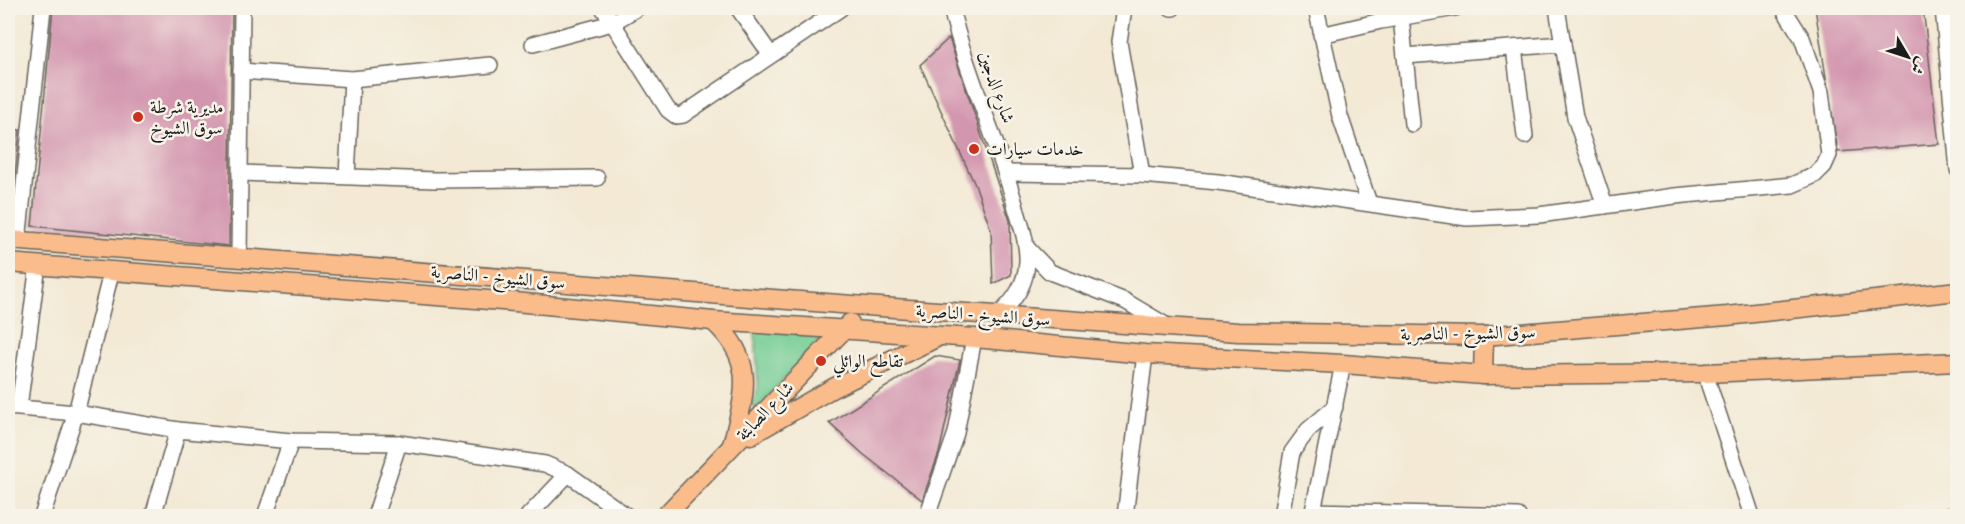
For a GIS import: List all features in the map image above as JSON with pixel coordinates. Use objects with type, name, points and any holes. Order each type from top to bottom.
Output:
[{"type":"main road","name":"سوق الشيوخ - الناصرية","points":[[13,240],[997,316],[1238,332],[1484,336],[1727,316],[1958,291]]},
{"type":"main road","name":"سوق الشيوخ - الناصرية","points":[[8,263],[111,273],[515,302],[713,321],[974,338],[1146,354],[1343,364],[1483,375],[1705,373],[1958,363]]},
{"type":"main road","name":"شارع الصابئة","points":[[664,516],[866,306]]},
{"type":"main road","points":[[713,321],[729,336],[740,355],[745,376],[744,398],[731,447]]},
{"type":"main road","points":[[731,447],[833,388],[939,336]]},
{"type":"main road","points":[[1483,375],[1484,336]]},
{"type":"street","points":[[13,240],[43,8]]},
{"type":"street","points":[[238,256],[242,8]]},
{"type":"street","points":[[603,8],[668,110],[676,116],[683,115],[841,8]]},
{"type":"street","points":[[533,44],[612,24],[637,8]]},
{"type":"street","points":[[738,8],[771,55]]},
{"type":"street","name":"شارع الدجين","points":[[951,8],[1007,173],[1027,248],[1026,274],[1022,286],[1011,303],[997,316]]},
{"type":"street","points":[[1124,8],[1119,42],[1142,175]]},
{"type":"street","points":[[1316,8],[1340,116],[1369,203]]},
{"type":"street","points":[[1322,35],[1401,17],[1455,8]]},
{"type":"street","points":[[1557,8],[1575,117],[1605,206]]},
{"type":"street","points":[[1007,173],[1142,175],[1218,182],[1467,218],[1539,215],[1791,185],[1815,175],[1824,166],[1828,155],[1821,92],[1802,38],[1783,8]]},
{"type":"street","points":[[1943,8],[1957,168]]},
{"type":"street","points":[[1401,17],[1412,124]]},
{"type":"street","points":[[1405,56],[1563,44]]},
{"type":"street","points":[[1514,48],[1525,135]]},
{"type":"street","points":[[241,71],[352,79],[490,65]]},
{"type":"street","points":[[346,176],[352,79]]},
{"type":"street","points":[[240,173],[435,180],[597,178]]},
{"type":"street","name":"شارع الدجين","points":[[1027,248],[1050,272],[1125,301],[1167,326]]},
{"type":"street","points":[[38,265],[13,407],[76,413],[178,430],[291,441],[399,443],[544,464],[568,474],[627,516]]},
{"type":"street","points":[[42,516],[76,413],[111,273]]},
{"type":"street","points":[[927,516],[956,433],[974,338]]},
{"type":"street","points":[[1125,516],[1146,354]]},
{"type":"street","points":[[1343,364],[1313,514],[1518,516]]},
{"type":"street","points":[[1705,373],[1752,516]]},
{"type":"street","points":[[1281,516],[1292,452],[1308,430],[1335,406]]},
{"type":"street","points":[[153,516],[178,430]]},
{"type":"street","points":[[265,516],[291,441]]},
{"type":"street","points":[[375,516],[399,443]]},
{"type":"street","points":[[528,516],[568,474]]},
{"type":"street","points":[[1948,516],[1958,516]]},
{"type":"green space","points":[[755,329],[819,335],[821,339],[756,409],[751,405],[758,389]]},
{"type":"building","name":"مديرية شرطة سوق الشيوخ","points":[[53,8],[232,8],[229,246],[32,226]]},
{"type":"building","points":[[1815,8],[1923,8],[1939,144],[1838,152]]},
{"type":"building","name":"خدمات سيارات","points":[[949,38],[1010,221],[1011,275],[993,284],[991,230],[976,187],[920,65]]},
{"type":"building","points":[[8,130],[20,130],[12,201],[8,201]]},
{"type":"building","points":[[935,356],[960,360],[939,453],[922,500],[863,454],[829,423]]},
{"type":"place","name":"مديرية شرطة سوق الشيوخ","points":[[138,117]]},
{"type":"place","name":"خدمات سيارات","points":[[974,149]]},
{"type":"place","name":"تقاطع الوائلي","points":[[821,361]]}]
